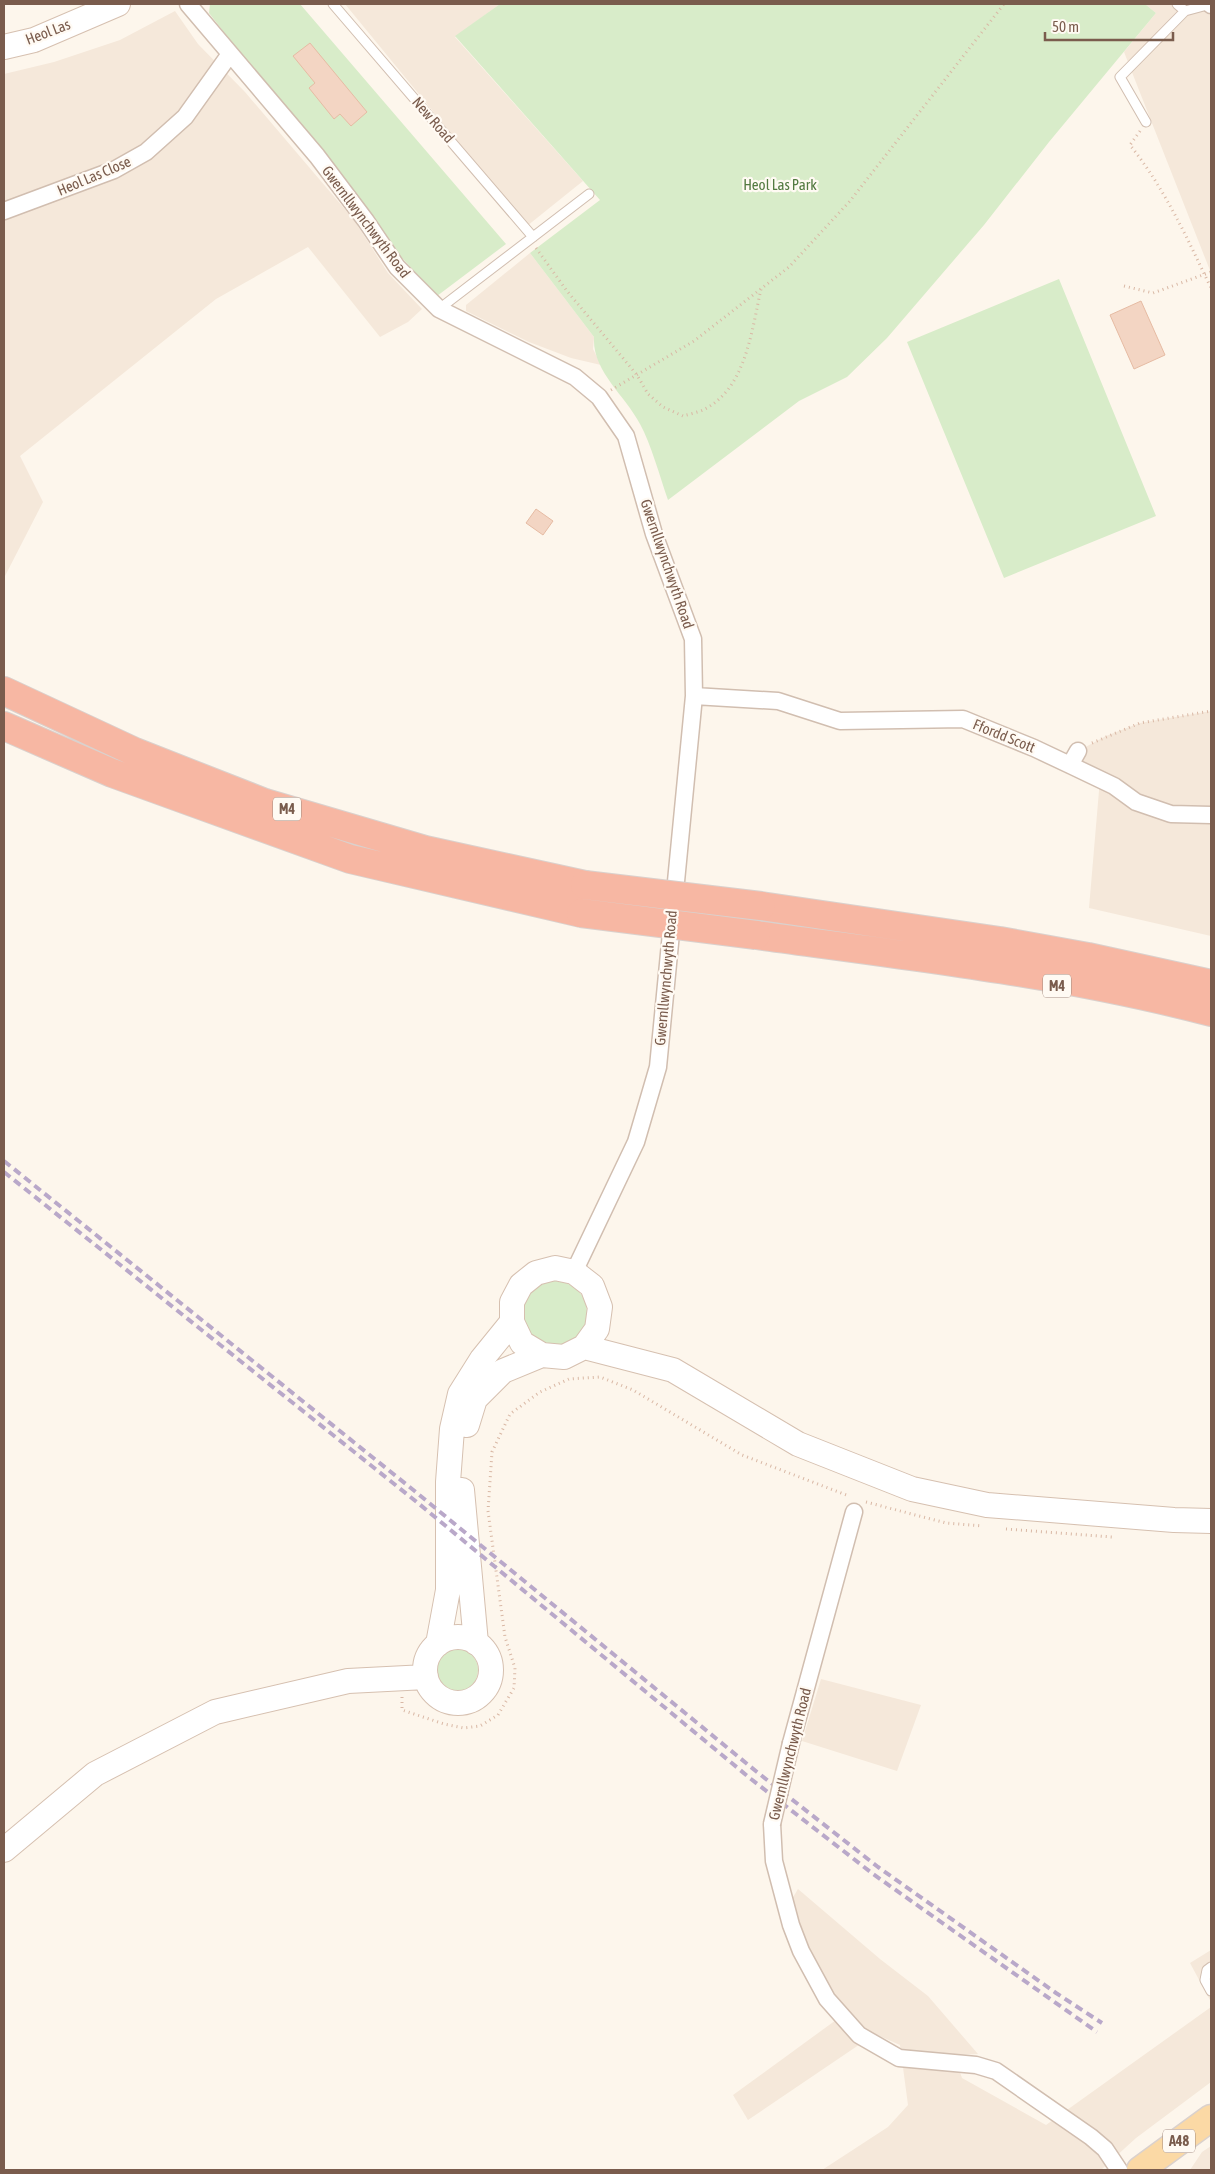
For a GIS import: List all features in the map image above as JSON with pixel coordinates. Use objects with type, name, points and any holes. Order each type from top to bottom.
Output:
[{"type":"highway","name":"M4","points":[[4,691],[135,752],[265,803],[426,850],[585,885],[762,906],[1000,940],[1211,984]]},
{"type":"highway","name":"M4","points":[[4,726],[112,773],[350,859],[581,914],[756,935],[996,968],[1084,983],[1211,1012]]},
{"type":"highway","name":"M4","points":[[900,955],[1082,991],[1211,1030]]},
{"type":"main road","name":"Heol Las","points":[[4,47],[34,40],[118,4]]},
{"type":"main road","points":[[476,1643],[461,1482],[466,1427],[475,1399],[503,1371],[542,1356],[564,1357],[584,1347],[597,1329],[600,1307],[592,1286],[574,1272],[555,1268],[536,1273],[521,1285],[512,1302],[512,1322],[522,1343],[542,1356]]},
{"type":"main road","points":[[438,1644],[448,1590],[448,1482],[452,1429],[460,1394],[482,1359],[512,1322]]},
{"type":"main road","points":[[584,1347],[673,1370],[798,1444],[912,1489],[987,1505],[1174,1520],[1211,1521]]},
{"type":"main road","points":[[455,1637],[466,1638],[476,1643],[484,1651],[489,1661],[490,1671],[486,1686],[475,1697],[466,1702],[455,1702],[445,1700],[436,1695],[426,1677],[425,1666],[428,1655],[438,1644],[455,1637]]},
{"type":"main road","points":[[4,1850],[95,1774],[214,1712],[348,1681],[426,1677]]},
{"type":"main road","name":"A48","points":[[1145,2168],[1211,2118]]},
{"type":"street","name":"Gwernllwynchwyth Road","points":[[188,4],[317,156],[366,221],[397,267],[439,309],[575,377],[599,398],[626,436],[654,534],[693,639],[694,696],[658,1067],[636,1142],[574,1272]]},
{"type":"street","name":"Heol Las Close","points":[[4,211],[114,170],[146,152],[185,117],[230,54]]},
{"type":"street","name":"Ffordd Scott","points":[[694,696],[778,701],[840,721],[963,719],[1034,748],[1074,758],[1136,802],[1171,814],[1211,815]]},
{"type":"street","name":"Gwernllwynchwyth Road","points":[[854,1512],[772,1824],[774,1861],[791,1925],[801,1951],[827,1999],[859,2035],[899,2058],[976,2066],[996,2071],[1091,2137],[1105,2149],[1119,2170]]},
{"type":"lane","name":"New Road","points":[[333,4],[532,238]]},
{"type":"lane","points":[[1177,4],[1185,10]]},
{"type":"lane","points":[[1146,122],[1120,76],[1185,10],[1211,4]]},
{"type":"lane","points":[[439,309],[589,194]]},
{"type":"lane","points":[[1211,1967],[1207,1970],[1205,1980],[1211,1991]]},
{"type":"path","points":[[599,398],[694,341],[789,267],[850,201],[1004,4]]},
{"type":"path","points":[[1146,122],[1130,145],[1151,171],[1167,197],[1211,288]]},
{"type":"path","points":[[532,238],[567,291],[637,375],[648,394],[663,407],[683,416],[706,409],[726,392],[738,372],[748,343],[761,289]]},
{"type":"path","points":[[1124,286],[1153,293],[1211,272]]},
{"type":"path","points":[[1074,758],[1106,736],[1140,723],[1211,711]]},
{"type":"shaded area","points":[[345,4],[500,4],[455,37],[583,181],[527,226]]},
{"type":"shaded area","points":[[1145,4],[1211,4],[1211,273],[1124,52],[1156,13]]},
{"type":"shaded area","points":[[175,11],[198,44],[245,92],[354,220],[388,273],[422,309],[408,322],[380,337],[308,247],[216,299],[20,456],[43,502],[4,578],[4,74],[54,62],[120,40]]},
{"type":"shaded area","points":[[530,253],[594,337],[593,349],[601,365],[571,358],[529,342],[466,311],[466,305]]},
{"type":"shaded area","points":[[1211,711],[1211,936],[1089,908],[1100,779],[1070,765],[1078,751],[1106,736],[1140,723]]},
{"type":"shaded area","points":[[821,1679],[921,1705],[897,1771],[802,1741]]},
{"type":"shaded area","points":[[798,1889],[880,1959],[928,1996],[978,2054],[954,2055],[962,2078],[1046,2125],[1211,2007],[1211,2082],[1136,2138],[1101,2170],[822,2170],[888,2127],[908,2105],[900,2045],[875,2034],[748,2120],[733,2095],[847,2012],[832,1996],[809,1954],[792,1899]]},
{"type":"shaded area","points":[[1211,1950],[1211,2002],[1190,1963]]},
{"type":"shaded area","points":[[1211,2146],[1211,2170],[1190,2170],[1202,2152]]},
{"type":"green space","points":[[210,4],[300,4],[506,244],[437,296],[381,235],[209,13]]},
{"type":"green space","name":"Heol Las Park","points":[[500,4],[1145,4],[1156,13],[1049,142],[984,225],[887,338],[847,377],[799,401],[668,500],[652,451],[640,424],[598,361],[594,337],[530,253],[600,200],[455,36]]},
{"type":"green space","points":[[1059,279],[1156,516],[1004,578],[907,342]]},
{"type":"green space","points":[[555,1281],[573,1287],[581,1295],[587,1313],[581,1331],[573,1339],[555,1345],[537,1339],[529,1331],[523,1313],[529,1295],[537,1287]]},
{"type":"green space","points":[[456,1648],[468,1652],[474,1658],[478,1670],[474,1682],[468,1688],[456,1692],[444,1688],[438,1682],[434,1670],[438,1658],[444,1652]]},
{"type":"building","points":[[310,43],[367,112],[351,126],[340,114],[334,119],[309,88],[315,83],[293,56]]},
{"type":"building","points":[[1141,301],[1165,355],[1134,369],[1110,315]]},
{"type":"building","points":[[536,509],[553,521],[543,535],[526,523]]},
{"type":"railway","points":[[4,1161],[417,1493],[757,1772],[878,1867],[1056,1993],[1102,2023]]},
{"type":"railway","points":[[4,1172],[418,1503],[751,1779],[873,1874],[1097,2032]]}]
